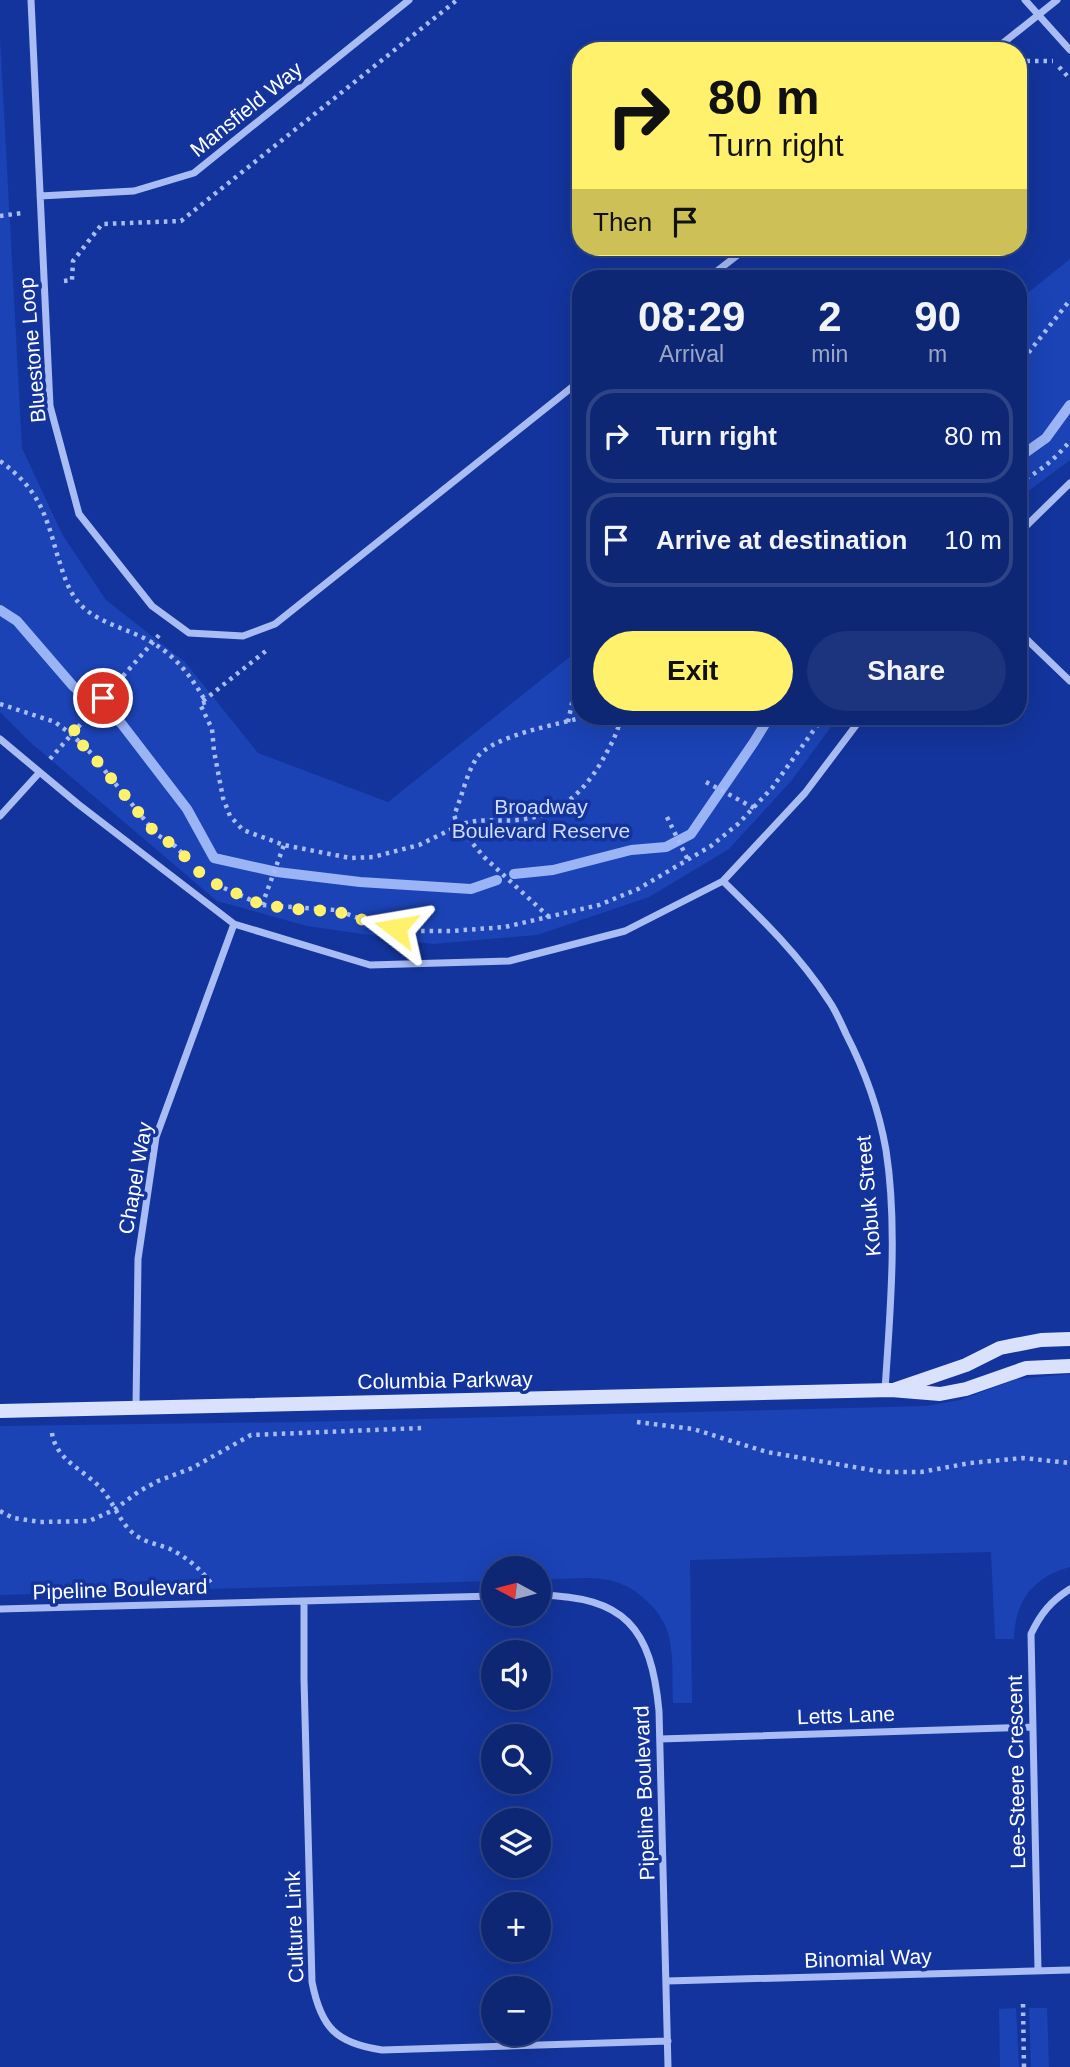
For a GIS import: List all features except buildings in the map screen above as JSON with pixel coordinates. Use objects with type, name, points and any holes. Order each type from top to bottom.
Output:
[{"type":"street","name":"Bluestone Loop","points":[[31,0],[50,406],[79,514],[152,606],[189,633],[243,636],[275,625],[572,387]]},
{"type":"street","name":"Mansfield Way","points":[[40,196],[134,191],[194,173],[409,0]]},
{"type":"street","points":[[1025,0],[1070,50]]},
{"type":"street","points":[[1005,42],[1057,0]]},
{"type":"street","points":[[718,270],[736,256]]},
{"type":"street","points":[[1027,525],[1070,483]]},
{"type":"street","points":[[1027,640],[1070,681]]},
{"type":"street","points":[[0,739],[39,773],[233,924],[370,965],[509,961],[625,931],[723,881],[805,793],[856,725]]},
{"type":"street","points":[[0,816],[39,773]]},
{"type":"street","name":"Kobuk Street","points":[[723,881],[780,937],[830,1002],[859,1059],[876,1108],[886,1151],[890,1206],[888,1390]]},
{"type":"street","name":"Chapel Way","points":[[136,1409],[138,1259],[156,1137],[233,924]]},
{"type":"street","name":"Columbia Parkway","points":[[888,1390],[966,1364],[1000,1348],[1041,1340],[1070,1339]]},
{"type":"street","name":"Columbia Parkway","points":[[0,1411],[888,1390],[940,1394],[966,1389],[1026,1368],[1070,1366]]},
{"type":"street","name":"Lee-Steere Crescent","points":[[1038,1970],[1031,1634],[1050,1602],[1070,1588]]},
{"type":"street","name":"Pipeline Boulevard","points":[[0,1609],[481,1596]]},
{"type":"street","name":"Pipeline Boulevard","points":[[551,1596],[580,1598],[619,1613],[640,1635],[653,1672],[659,1711],[668,2067]]},
{"type":"street","name":"Culture Link","points":[[304,1603],[312,1982],[315,1999],[328,2025],[347,2042],[358,2047],[382,2050],[668,2041]]},
{"type":"street","name":"Letts Lane","points":[[660,1738],[1032,1727]]},
{"type":"street","name":"Binomial Way","points":[[667,1981],[1070,1970]]},
{"type":"path","points":[[1027,61],[1053,61],[1070,79]]},
{"type":"path","points":[[0,216],[22,212]]},
{"type":"path","points":[[1027,355],[1070,300]]},
{"type":"path","points":[[1027,478],[1053,460],[1070,441]]},
{"type":"path","points":[[0,461],[20,475],[38,498],[64,577],[76,600],[89,612],[152,642],[191,675],[206,702],[200,704],[212,729],[219,779],[230,816],[243,830],[283,848],[351,858],[373,857],[419,845],[470,820],[522,820],[567,804],[578,794],[606,754],[619,725]]},
{"type":"path","points":[[39,773],[173,621]]},
{"type":"path","points":[[568,722],[572,703]]},
{"type":"path","points":[[0,704],[55,722],[73,732],[156,834],[175,846],[193,865]]},
{"type":"path","points":[[550,917],[484,857],[458,826],[454,815],[482,750],[536,729],[572,721]]},
{"type":"path","points":[[218,885],[262,905],[336,911],[378,925],[414,931],[505,926],[599,905],[638,889],[720,839],[772,788],[818,725]]},
{"type":"path","points":[[706,782],[754,807]]},
{"type":"path","points":[[667,817],[688,860]]},
{"type":"path","points":[[262,905],[283,848]]},
{"type":"path","points":[[636,1422],[693,1429],[767,1452],[883,1472],[921,1472],[970,1463],[1023,1458],[1070,1463]]},
{"type":"path","points":[[52,1428],[53,1437],[70,1464],[98,1485],[129,1530],[187,1560],[207,1577],[212,1587]]},
{"type":"path","points":[[0,1511],[13,1518],[66,1523],[89,1521],[114,1510],[138,1492],[192,1468],[251,1435],[430,1428]]},
{"type":"path","points":[[1023,2004],[1024,2067]]},
{"type":"green space","name":"Broadway Boulevard Reserve","points":[[0,37],[22,448],[62,534],[106,600],[185,662],[258,753],[388,802],[572,655],[572,725],[832,725],[792,780],[729,849],[649,897],[537,935],[433,944],[307,926],[217,901],[30,742],[0,712]]},
{"type":"green space","points":[[1070,259],[1070,460],[1027,492],[1027,294]]},
{"type":"green space","points":[[1070,1374],[1070,1567],[1046,1577],[1028,1592],[1018,1613],[1014,1639],[995,1639],[991,1552],[690,1560],[692,1703],[673,1703],[671,1645],[665,1624],[651,1605],[625,1586],[612,1581],[585,1578],[551,1579],[551,1556],[481,1556],[481,1581],[0,1595],[0,1426],[303,1422],[926,1406],[960,1400],[1017,1379]]},
{"type":"green space","points":[[1016,2008],[1019,2067],[1000,2067],[999,2009]]},
{"type":"green space","points":[[1029,2008],[1047,2008],[1049,2067],[1031,2067]]},
{"type":"waterway","points":[[1027,452],[1046,438],[1070,405]]},
{"type":"waterway","points":[[0,610],[17,621],[73,686],[121,723],[187,809],[214,858],[277,872],[360,882],[471,889],[497,880]]},
{"type":"waterway","points":[[514,874],[553,870],[631,850],[666,847],[691,834],[764,725]]},
{"type":"route","points":[[103,698],[71,734],[89,751],[156,834],[175,846],[202,875],[262,905],[336,911],[396,928]]}]
